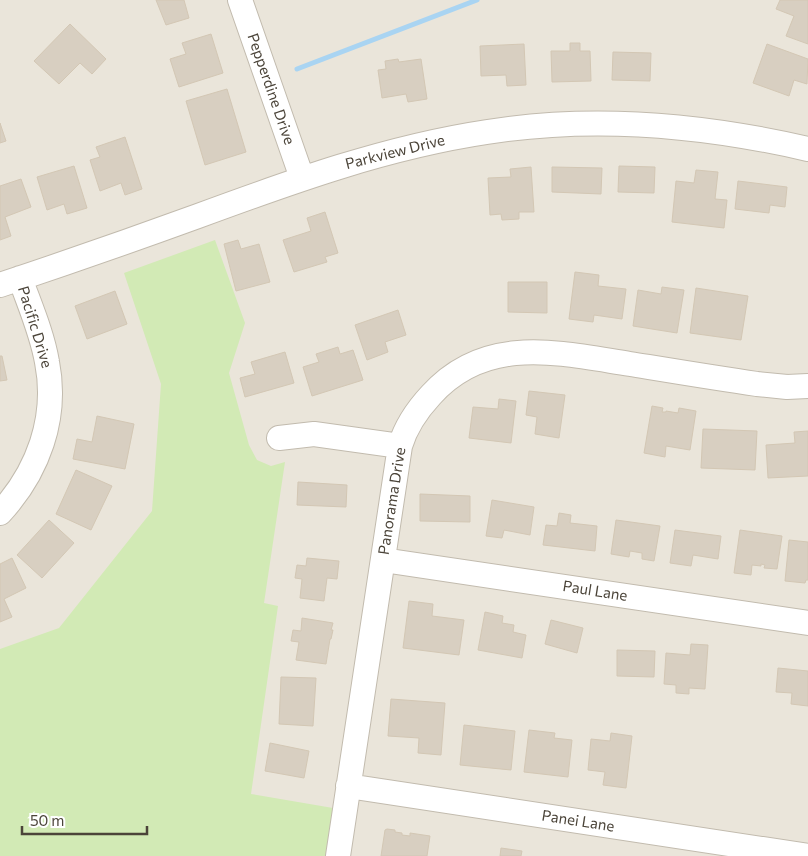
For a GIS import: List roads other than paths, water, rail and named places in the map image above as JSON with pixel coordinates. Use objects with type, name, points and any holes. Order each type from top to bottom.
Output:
[{"type":"street","name":"Pepperdine Drive","points":[[240,0],[302,178]]},
{"type":"street","name":"Parkview Drive","points":[[10,282],[302,178],[399,149],[489,131],[530,127],[625,124],[722,133],[808,149]]},
{"type":"street","name":"Pacific Drive","points":[[0,513],[17,494],[32,468],[42,444],[49,416],[50,387],[47,361],[42,342],[10,282]]},
{"type":"street","name":"Panorama Drive","points":[[338,856],[400,446],[409,424],[435,390],[447,379],[472,364],[492,356],[530,351],[570,355],[774,386],[808,386]]},
{"type":"street","points":[[279,438],[314,434],[400,446]]},
{"type":"street","name":"Paul Lane","points":[[383,560],[808,623]]},
{"type":"street","name":"Panei Lane","points":[[348,786],[808,856]]},
{"type":"waterway","points":[[297,69],[477,0]]}]
